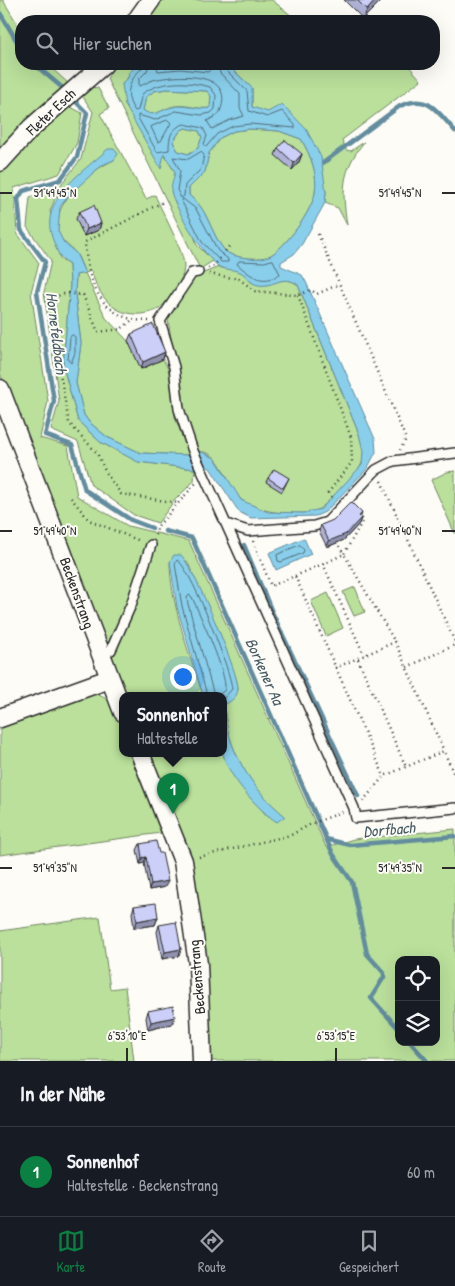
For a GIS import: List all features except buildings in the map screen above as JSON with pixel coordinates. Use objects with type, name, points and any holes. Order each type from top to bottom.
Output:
[{"type":"street","points":[[140,15],[151,0]]},
{"type":"street","name":"Fleter Esch","points":[[0,162],[31,128],[97,70]]},
{"type":"street","name":"Beckenstrang","points":[[0,389],[119,703]]},
{"type":"street","points":[[0,718],[109,679]]},
{"type":"street","name":"Beckenstrang","points":[[142,757],[183,861],[198,964],[202,1061]]},
{"type":"lane","points":[[198,272],[192,273],[160,321],[174,368],[179,410],[202,472],[354,808],[356,818],[455,808]]},
{"type":"lane","points":[[226,524],[248,531],[314,526],[327,522],[376,470],[393,462],[455,453]]},
{"type":"lane","points":[[100,654],[111,650],[131,605],[151,545]]},
{"type":"path","points":[[160,321],[131,321],[108,309],[89,277],[86,267],[85,242],[163,202]]},
{"type":"path","points":[[318,234],[406,439],[393,462]]},
{"type":"path","points":[[214,266],[230,245]]},
{"type":"path","points":[[198,272],[239,278],[255,291],[298,295],[312,290],[317,294],[340,284]]},
{"type":"path","points":[[131,321],[121,329],[98,332],[83,295],[68,293],[57,296],[53,303],[59,368],[69,423],[97,453],[106,473],[121,494],[178,503]]},
{"type":"path","points":[[298,295],[351,437],[352,462],[328,493],[331,496]]},
{"type":"path","points":[[376,470],[455,643],[407,666]]},
{"type":"path","points":[[71,498],[89,520],[151,545],[158,526],[202,472]]},
{"type":"path","points":[[248,531],[271,586],[344,554],[363,520],[345,502]]},
{"type":"path","points":[[327,522],[328,528],[395,642],[455,777]]},
{"type":"path","points":[[323,564],[365,655]]},
{"type":"path","points":[[295,576],[384,776]]},
{"type":"path","points":[[335,668],[395,642]]},
{"type":"path","points":[[358,658],[406,767]]},
{"type":"path","points":[[183,861],[291,835],[313,822],[354,808],[368,797],[384,776],[444,751]]},
{"type":"green space","points":[[0,0],[3,0],[15,20],[15,70],[54,70],[68,83],[22,124],[0,149]]},
{"type":"green space","points":[[161,0],[272,0],[291,15],[150,15]]},
{"type":"green space","points":[[111,70],[135,70],[122,84],[161,168],[163,153],[175,172],[197,245],[213,261],[200,269],[107,79]]},
{"type":"green space","points":[[233,70],[412,70],[421,80],[342,140],[346,150],[351,151],[364,142],[351,162],[345,181],[344,201],[347,225],[338,208],[325,203],[326,192],[306,129],[252,107],[252,88]]},
{"type":"green space","points":[[89,87],[98,88],[109,108],[100,114],[146,199],[155,195],[177,241],[184,266],[178,284],[164,304],[157,310],[141,314],[122,312],[115,308],[98,289],[91,271],[85,273],[77,255],[59,235],[57,220],[67,199],[84,179],[114,160],[108,149],[55,199],[50,211],[60,259],[69,265],[70,285],[63,366],[78,421],[100,442],[139,462],[195,469],[194,481],[174,501],[158,523],[134,515],[91,485],[78,442],[51,430],[59,401],[44,292],[51,261],[27,227],[30,197],[59,187],[81,159],[93,112],[81,94]]},
{"type":"green space","points":[[167,89],[207,91],[211,96],[210,108],[175,106],[155,114],[147,113],[143,110],[146,97],[154,91]]},
{"type":"green space","points":[[67,105],[82,113],[77,143],[59,174],[14,188],[17,233],[39,263],[31,292],[48,401],[40,438],[68,446],[77,496],[128,526],[189,541],[326,847],[354,839],[455,829],[455,1061],[209,1061],[204,967],[147,757],[224,757],[240,784],[267,816],[284,816],[251,780],[235,752],[227,726],[227,703],[235,696],[238,689],[236,679],[220,634],[187,561],[170,562],[171,578],[177,612],[202,692],[122,692],[0,373],[0,171],[32,133]]},
{"type":"green space","points":[[185,128],[199,131],[202,137],[198,148],[188,154],[178,151],[173,142],[180,131]]},
{"type":"green space","points":[[250,129],[279,131],[301,139],[311,158],[316,186],[309,209],[298,227],[284,244],[267,257],[256,258],[239,257],[225,251],[217,240],[204,212],[189,195],[189,188],[205,172],[209,153],[220,138],[234,131]]},
{"type":"green space","points":[[219,267],[239,271],[253,283],[265,284],[287,280],[298,285],[359,434],[363,454],[361,465],[340,491],[314,512],[269,511],[243,501],[237,496],[214,457],[207,453],[199,452],[183,409],[168,320],[173,307],[193,277]]},
{"type":"green space","points":[[85,273],[106,318],[128,341],[141,369],[163,359],[169,371],[175,417],[189,455],[141,453],[107,437],[89,422],[84,415],[76,383],[81,343],[75,294],[76,275]]},
{"type":"green space","points":[[455,471],[455,534],[431,480],[447,472]]},
{"type":"green space","points":[[355,587],[365,612],[354,616],[343,592]]},
{"type":"green space","points":[[328,593],[343,628],[326,636],[311,601]]},
{"type":"green space","points":[[95,693],[113,702],[119,716],[119,757],[136,757],[168,832],[0,855],[0,725]]},
{"type":"green space","points":[[100,917],[110,989],[125,987],[134,1061],[0,1061],[0,931]]},
{"type":"water","points":[[132,70],[233,70],[252,88],[252,107],[268,112],[282,104],[306,129],[321,157],[326,192],[325,203],[302,244],[294,254],[281,262],[281,266],[302,275],[306,282],[375,439],[376,452],[367,469],[325,512],[316,516],[251,518],[239,512],[210,468],[205,466],[199,452],[215,458],[241,500],[268,512],[304,513],[321,509],[362,465],[363,451],[359,434],[298,285],[288,280],[269,285],[255,284],[240,272],[223,268],[212,261],[183,219],[173,198],[171,189],[175,172],[164,154],[161,169],[125,105],[122,84],[128,78],[129,72]],"holes":[[[167,89],[207,91],[211,96],[210,108],[178,106],[154,114],[143,110],[146,97],[154,91]],[[185,128],[199,131],[202,137],[198,148],[188,154],[178,151],[173,142],[180,131]],[[250,129],[279,131],[301,139],[313,165],[316,186],[309,209],[298,227],[284,244],[271,255],[256,258],[239,257],[225,251],[217,240],[204,212],[189,195],[189,188],[205,172],[209,153],[220,138],[234,131]]]},
{"type":"water","points":[[108,149],[114,149],[118,154],[114,160],[102,165],[69,195],[60,207],[58,231],[64,243],[76,253],[85,273],[76,275],[75,294],[81,343],[76,383],[84,415],[89,422],[107,437],[141,453],[189,455],[195,469],[138,462],[100,442],[78,421],[63,366],[70,285],[69,265],[57,251],[53,240],[50,226],[51,212],[65,188]]},
{"type":"water","points":[[304,538],[311,554],[276,570],[269,553]]},
{"type":"water","points":[[174,555],[181,555],[187,563],[223,641],[238,688],[235,697],[227,703],[227,692],[202,692],[177,607],[170,562]]},
{"type":"water","points":[[227,725],[235,752],[242,766],[261,793],[285,816],[277,822],[261,810],[244,791],[225,762],[224,757],[227,757]]},
{"type":"waterway","name":"Borkener Aa","points":[[0,13],[15,38]]},
{"type":"waterway","name":"Borkener Aa","points":[[41,70],[65,90]]},
{"type":"waterway","name":"Hornefeldbach","points":[[75,101],[87,113],[77,157],[60,180],[23,191],[18,199],[21,230],[45,262],[37,292],[54,401],[45,435],[72,445],[85,490],[131,520],[152,528]]},
{"type":"waterway","points":[[323,163],[400,106],[410,103],[418,102],[431,106],[455,131]]},
{"type":"waterway","name":"Borkener Aa","points":[[165,531],[192,538],[333,854],[352,882],[367,954],[384,973],[384,977],[371,998],[395,1025]]},
{"type":"waterway","points":[[244,545],[272,612],[358,796]]},
{"type":"waterway","name":"Dorfbach","points":[[326,839],[350,845],[455,836]]},
{"type":"waterway","points":[[414,1046],[427,1061]]},
{"type":"place","name":"Sonnenhof","points":[[173,814]]}]
